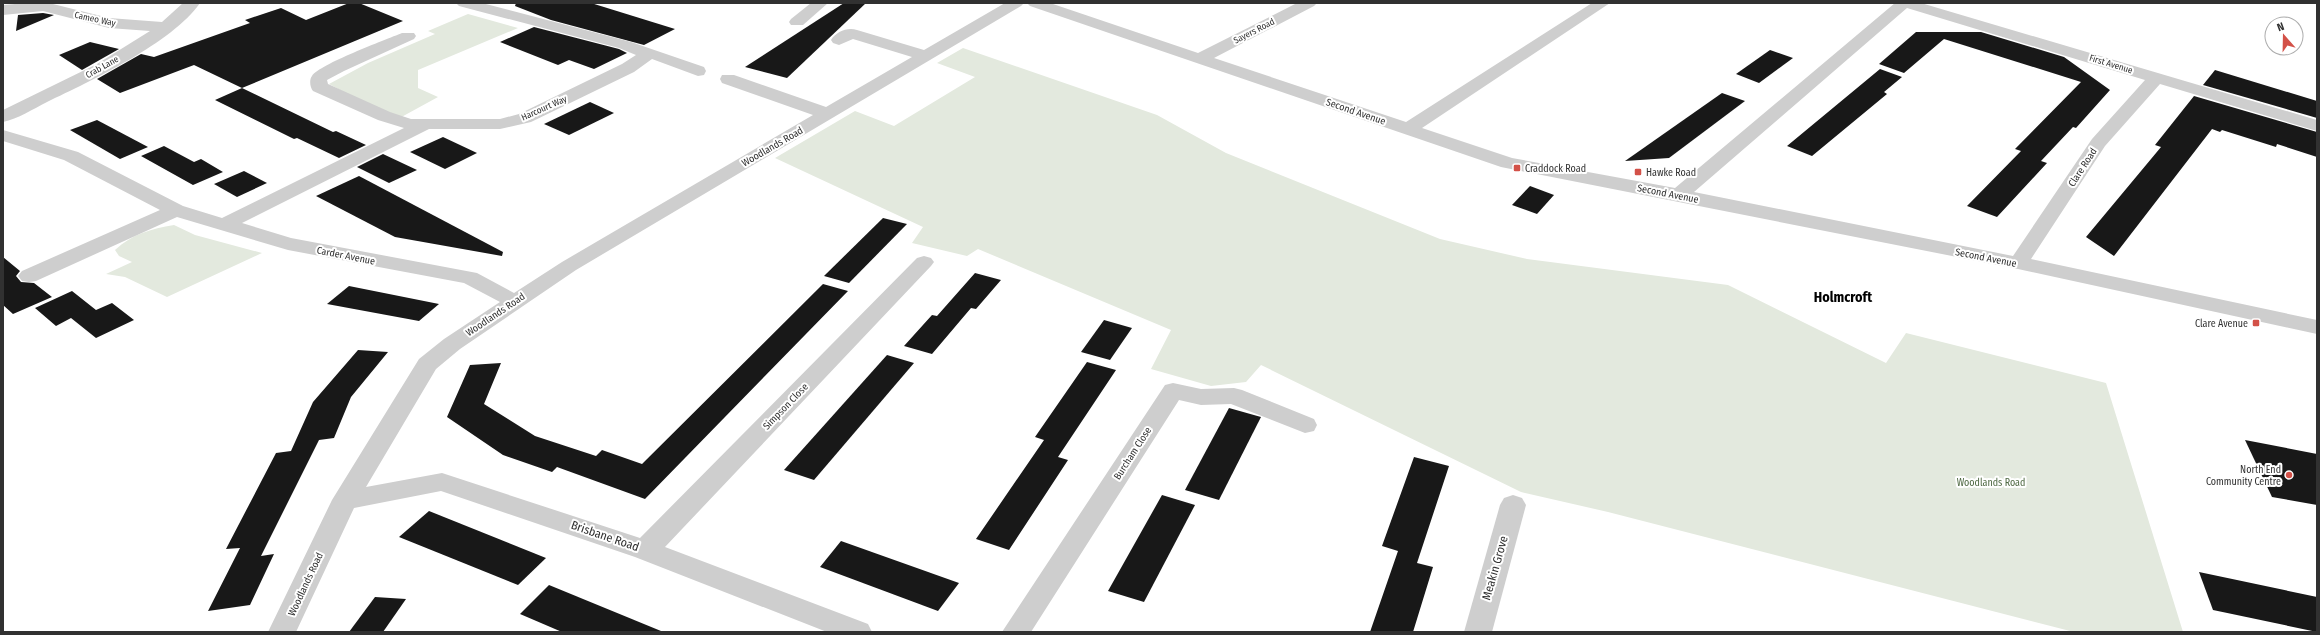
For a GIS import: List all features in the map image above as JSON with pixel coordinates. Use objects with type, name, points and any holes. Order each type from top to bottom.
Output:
[{"type":"street","name":"Crab Lane","points":[[3,117],[90,75],[127,53],[165,27],[192,3]]},
{"type":"street","points":[[464,3],[625,44],[634,50],[650,53],[698,71]]},
{"type":"street","points":[[797,22],[820,3]]},
{"type":"street","name":"Woodlands Road","points":[[282,632],[345,500],[427,364],[452,344],[514,301],[569,266],[1016,3]]},
{"type":"street","name":"Second Avenue","points":[[1035,3],[1508,162],[2018,263],[2317,327]]},
{"type":"street","name":"Sayers Road","points":[[1199,59],[1309,3]]},
{"type":"street","points":[[1408,129],[1602,3]]},
{"type":"street","points":[[1679,195],[1904,3]]},
{"type":"street","name":"First Avenue","points":[[1904,3],[2317,126]]},
{"type":"street","name":"Cameo Way","points":[[3,10],[43,6],[109,23],[165,27]]},
{"type":"street","points":[[839,40],[851,33],[925,56]]},
{"type":"street","name":"Harcourt Way","points":[[408,36],[338,67],[319,78],[319,88],[384,116],[410,124],[500,124],[525,118],[628,68],[650,53]]},
{"type":"street","name":"Clare Road","points":[[2018,263],[2098,143],[2156,78]]},
{"type":"street","points":[[728,79],[828,114]]},
{"type":"street","name":"Harcourt Way","points":[[223,225],[426,124]]},
{"type":"street","name":"Carder Avenue","points":[[3,135],[71,156],[176,210],[288,244],[470,278],[514,301]]},
{"type":"street","points":[[29,276],[176,210]]},
{"type":"street","name":"Simpson Close","points":[[645,550],[924,262]]},
{"type":"street","name":"Burcham Close","points":[[1016,632],[1172,391],[1201,396],[1234,396],[1305,425]]},
{"type":"street","name":"Brisbane Road","points":[[345,500],[442,482],[645,550],[858,632]]},
{"type":"street","name":"Meakin Grove","points":[[1478,632],[1513,505]]},
{"type":"green space","points":[[468,14],[518,28],[418,70],[418,88],[438,97],[396,120],[329,84],[368,63],[435,34],[428,31]]},
{"type":"green space","name":"Woodlands Road","points":[[963,48],[1157,115],[1226,153],[1440,239],[1527,259],[1728,285],[1886,363],[1906,333],[2106,383],[2183,632],[2074,632],[1608,512],[1521,492],[1261,365],[1246,382],[1211,386],[1151,369],[1171,330],[978,249],[967,256],[912,243],[923,227],[775,158],[855,111],[894,126],[975,77],[937,63]]},
{"type":"green space","points":[[174,225],[195,235],[262,253],[167,297],[125,277],[106,274],[132,262],[119,256],[115,250],[121,244],[142,233],[157,228]]},
{"type":"building","points":[[349,3],[359,3],[403,21],[242,88],[194,65],[120,93],[97,79],[141,54],[154,57],[250,23],[245,20],[281,8],[306,20]]},
{"type":"building","points":[[516,3],[591,3],[675,29],[644,45],[551,20],[515,6]]},
{"type":"building","points":[[844,3],[866,3],[787,78],[745,67]]},
{"type":"building","points":[[43,13],[54,15],[16,31],[18,15]]},
{"type":"building","points":[[534,27],[619,49],[627,53],[594,69],[569,60],[558,65],[500,42]]},
{"type":"building","points":[[1916,32],[1981,32],[2064,57],[2110,90],[2076,128],[2073,127],[2041,161],[2047,163],[1997,217],[1967,206],[2021,151],[2015,149],[2081,82],[1944,39],[1904,73],[1879,64]]},
{"type":"building","points":[[90,42],[119,49],[82,70],[59,55]]},
{"type":"building","points":[[1770,50],[1793,58],[1759,83],[1736,74]]},
{"type":"building","points":[[1880,69],[1902,77],[1884,92],[1887,94],[1812,156],[1787,146]]},
{"type":"building","points":[[2215,70],[2317,101],[2317,118],[2203,85]]},
{"type":"building","points":[[242,88],[333,132],[336,131],[366,145],[339,158],[297,138],[294,139],[215,100]]},
{"type":"building","points":[[1722,93],[1745,101],[1669,158],[1625,161]]},
{"type":"building","points":[[2194,96],[2317,132],[2317,157],[2277,144],[2276,147],[2222,130],[2220,132],[2212,129],[2114,256],[2086,237],[2161,147],[2155,145]]},
{"type":"building","points":[[590,102],[614,113],[569,135],[544,124]]},
{"type":"building","points":[[97,120],[148,147],[120,159],[70,130]]},
{"type":"building","points":[[443,137],[477,153],[445,169],[410,152]]},
{"type":"building","points":[[164,146],[194,162],[201,159],[223,172],[193,185],[141,156]]},
{"type":"building","points":[[383,154],[417,170],[389,183],[357,167]]},
{"type":"building","points":[[244,171],[267,183],[237,197],[214,184]]},
{"type":"building","points":[[359,176],[503,252],[502,256],[395,237],[316,196]]},
{"type":"building","points":[[1530,186],[1554,195],[1537,214],[1512,205]]},
{"type":"building","points":[[883,218],[907,224],[849,283],[824,276]]},
{"type":"building","points":[[3,257],[20,271],[16,276],[21,282],[34,283],[52,297],[13,314],[3,305]]},
{"type":"building","points":[[975,273],[1001,280],[976,309],[971,308],[932,354],[904,346],[932,315],[937,316]]},
{"type":"building","points":[[823,284],[848,291],[645,499],[557,467],[552,472],[503,455],[447,417],[470,365],[501,363],[484,404],[535,436],[596,456],[602,450],[642,464]]},
{"type":"building","points":[[349,286],[439,304],[419,321],[327,304]]},
{"type":"building","points":[[72,291],[96,310],[112,303],[134,320],[96,338],[71,318],[56,326],[35,308]]},
{"type":"building","points":[[1104,320],[1132,328],[1110,360],[1081,352]]},
{"type":"building","points":[[358,350],[388,352],[351,397],[334,438],[319,440],[261,556],[274,554],[250,605],[208,611],[240,548],[226,549],[276,453],[291,451],[313,402]]},
{"type":"building","points":[[887,355],[914,363],[814,480],[784,470]]},
{"type":"building","points":[[1087,362],[1116,370],[1058,457],[1068,460],[1009,550],[976,539],[1044,440],[1035,437]]},
{"type":"building","points":[[1229,408],[1261,417],[1219,500],[1185,490]]},
{"type":"building","name":"North End Community Centre","points":[[2245,440],[2317,454],[2317,505],[2272,497]]},
{"type":"building","points":[[1414,457],[1449,466],[1417,563],[1433,567],[1413,632],[1370,632],[1398,551],[1382,546]]},
{"type":"building","points":[[1162,495],[1195,505],[1144,602],[1108,591]]},
{"type":"building","points":[[429,511],[546,558],[518,585],[399,537]]},
{"type":"building","points":[[841,541],[959,583],[938,611],[820,567]]},
{"type":"building","points":[[2199,572],[2317,597],[2317,632],[2213,610]]},
{"type":"building","points":[[549,585],[661,632],[562,632],[520,614]]},
{"type":"building","points":[[375,597],[406,599],[383,632],[349,632]]},
{"type":"place","name":"Craddock Road","points":[[1517,168]]},
{"type":"place","name":"Hawke Road","points":[[1638,172]]},
{"type":"place","name":"Clare Avenue","points":[[2256,323]]},
{"type":"place","name":"North End Community Centre","points":[[2289,475]]},
{"type":"district","name":"Holmcroft","points":[[1843,297]]}]
